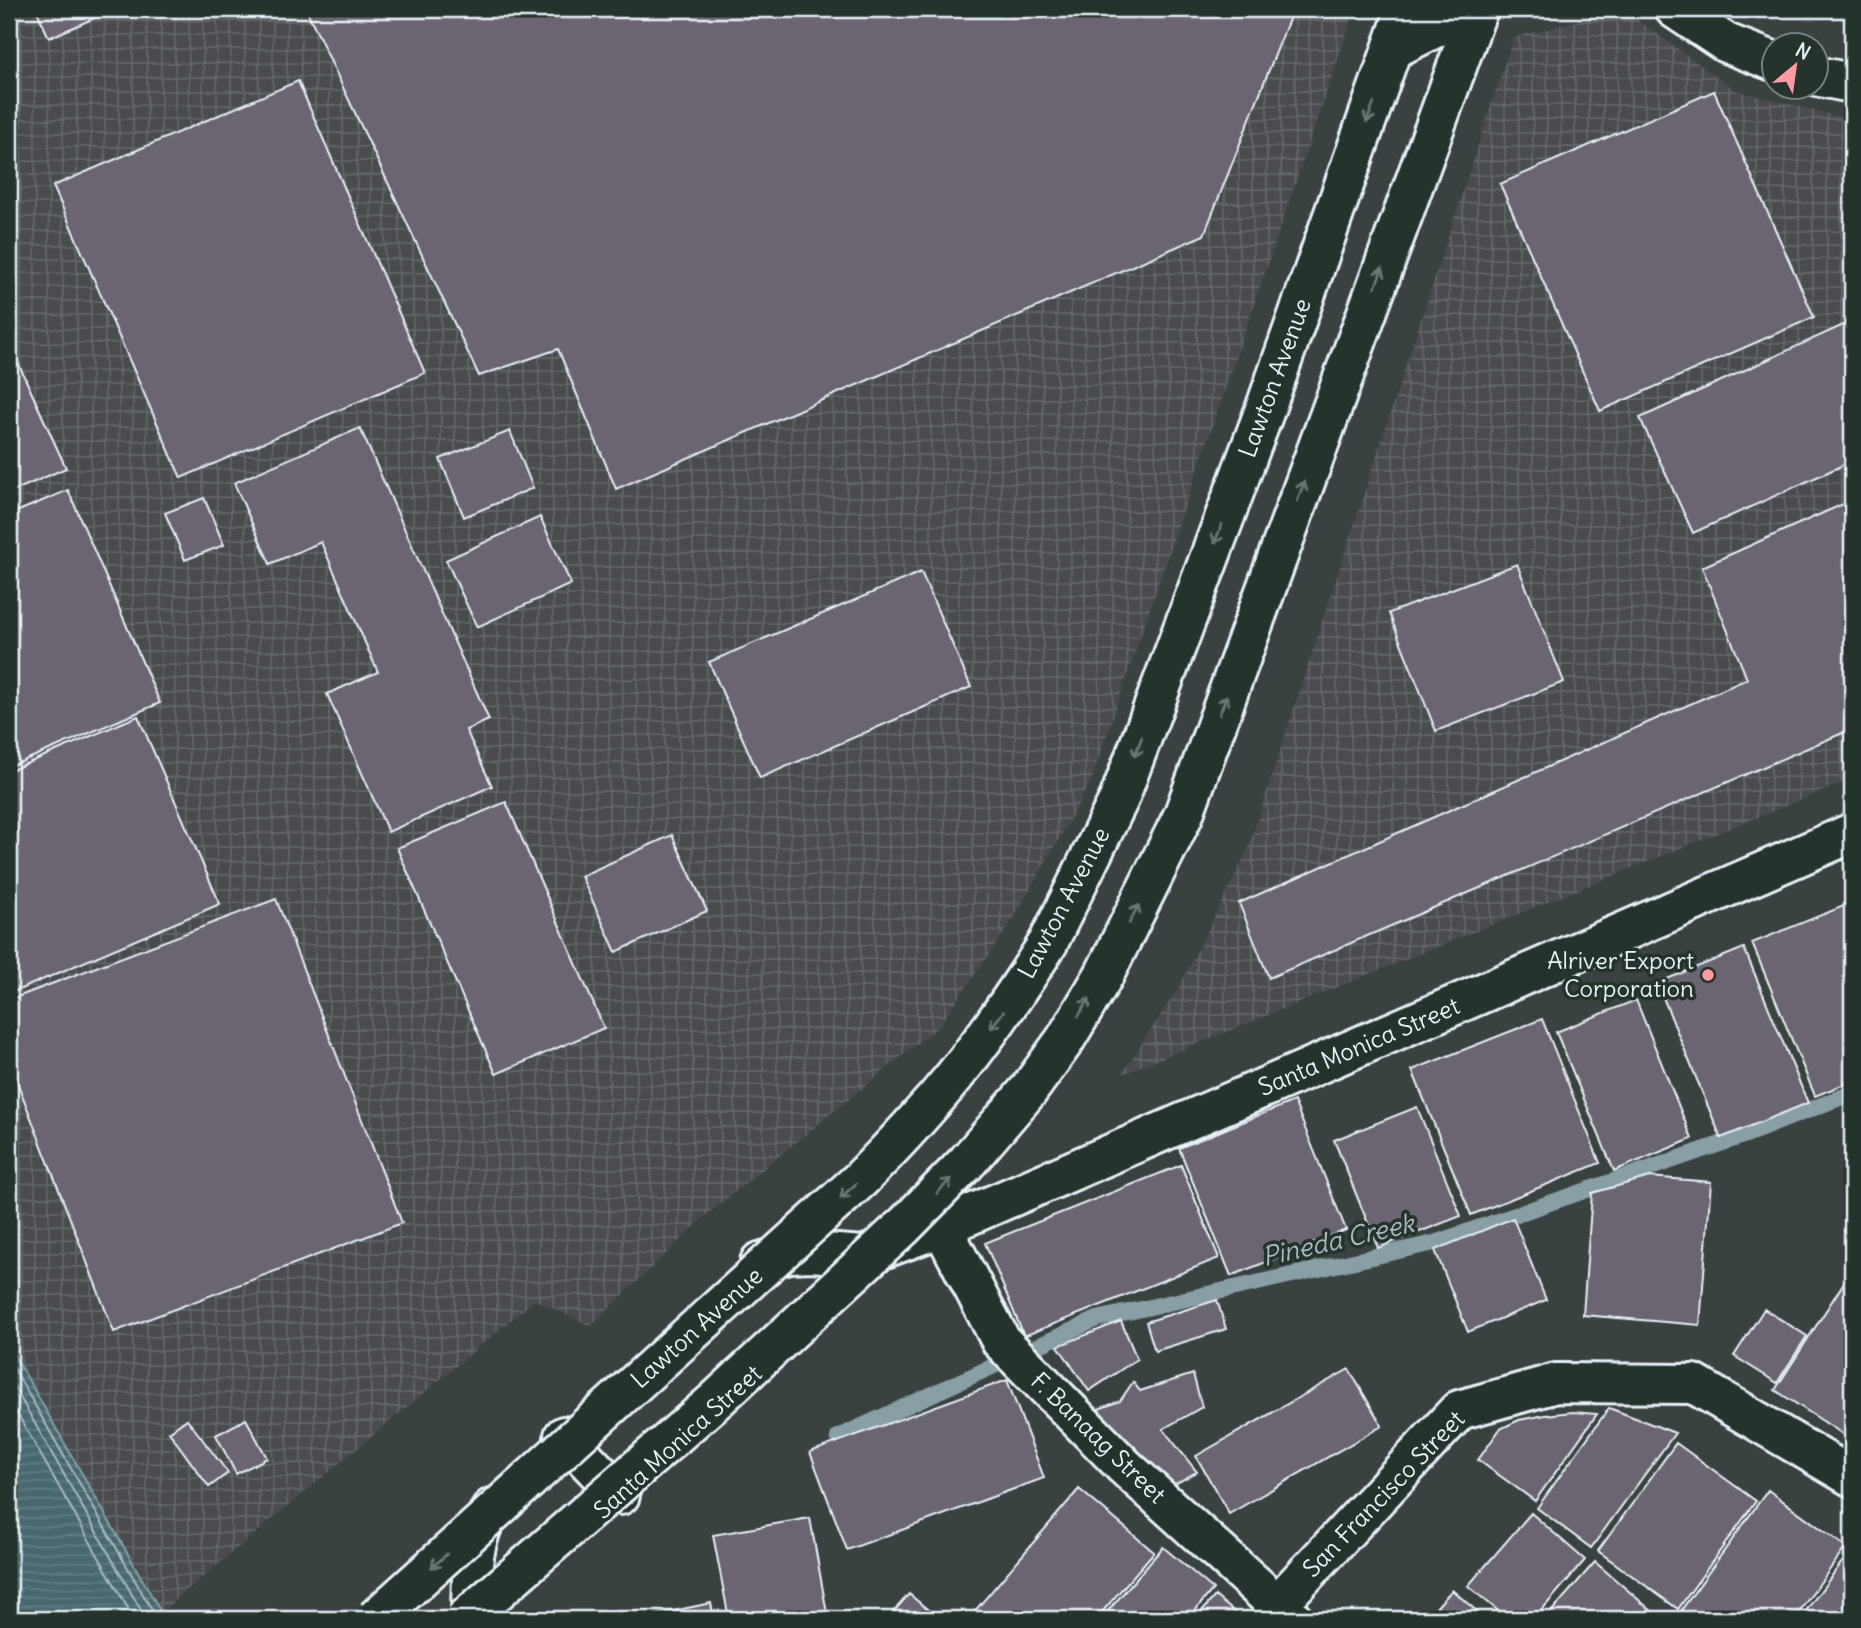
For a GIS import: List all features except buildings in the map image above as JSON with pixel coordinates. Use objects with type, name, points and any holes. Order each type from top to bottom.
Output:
[{"type":"main road","name":"Lawton Avenue","points":[[375,1619],[861,1179],[922,1115],[1011,1002],[1048,943],[1119,799],[1262,415],[1406,9]]},
{"type":"main road","points":[[1392,49],[1473,9]]},
{"type":"main road","points":[[465,1619],[716,1400],[914,1217],[967,1162],[1028,1091],[1065,1040],[1104,975],[1183,816],[1478,9]]},
{"type":"main road","points":[[1675,9],[1726,43],[1759,56]]},
{"type":"main road","points":[[1829,79],[1852,83]]},
{"type":"main road","name":"Santa Monica Street","points":[[471,1619],[472,1562],[488,1513],[503,1492],[747,1270],[762,1260],[789,1253],[811,1252],[863,1256],[942,1227],[1852,833]]},
{"type":"main road","name":"F. Banaag Street","points":[[942,1227],[1001,1341],[1124,1466],[1284,1613]]},
{"type":"main road","name":"Santa Monica Street","points":[[483,1619],[808,1324],[863,1256]]},
{"type":"main road","name":"San Francisco Street","points":[[1284,1613],[1459,1410],[1556,1383],[1695,1384],[1852,1477]]},
{"type":"main road","points":[[564,1436],[620,1495]]},
{"type":"shaded area","points":[[9,9],[1355,9],[1090,784],[1012,921],[939,1026],[704,1217],[591,1326],[535,1300],[161,1612],[9,1346]]},
{"type":"shaded area","points":[[1622,9],[1737,91],[1759,97],[1759,102],[1781,102],[1852,120],[1852,779],[1122,1074],[1179,987],[1247,852],[1513,38]]},
{"type":"water","points":[[9,1346],[165,1619],[9,1619]]},
{"type":"waterway","name":"Pineda Creek","points":[[838,1437],[1097,1319],[1434,1243],[1746,1135],[1852,1093]]},
{"type":"ferry route","points":[[9,1599],[26,1619]]},
{"type":"place","name":"Alriver Export Corporation","points":[[1708,975]]}]
